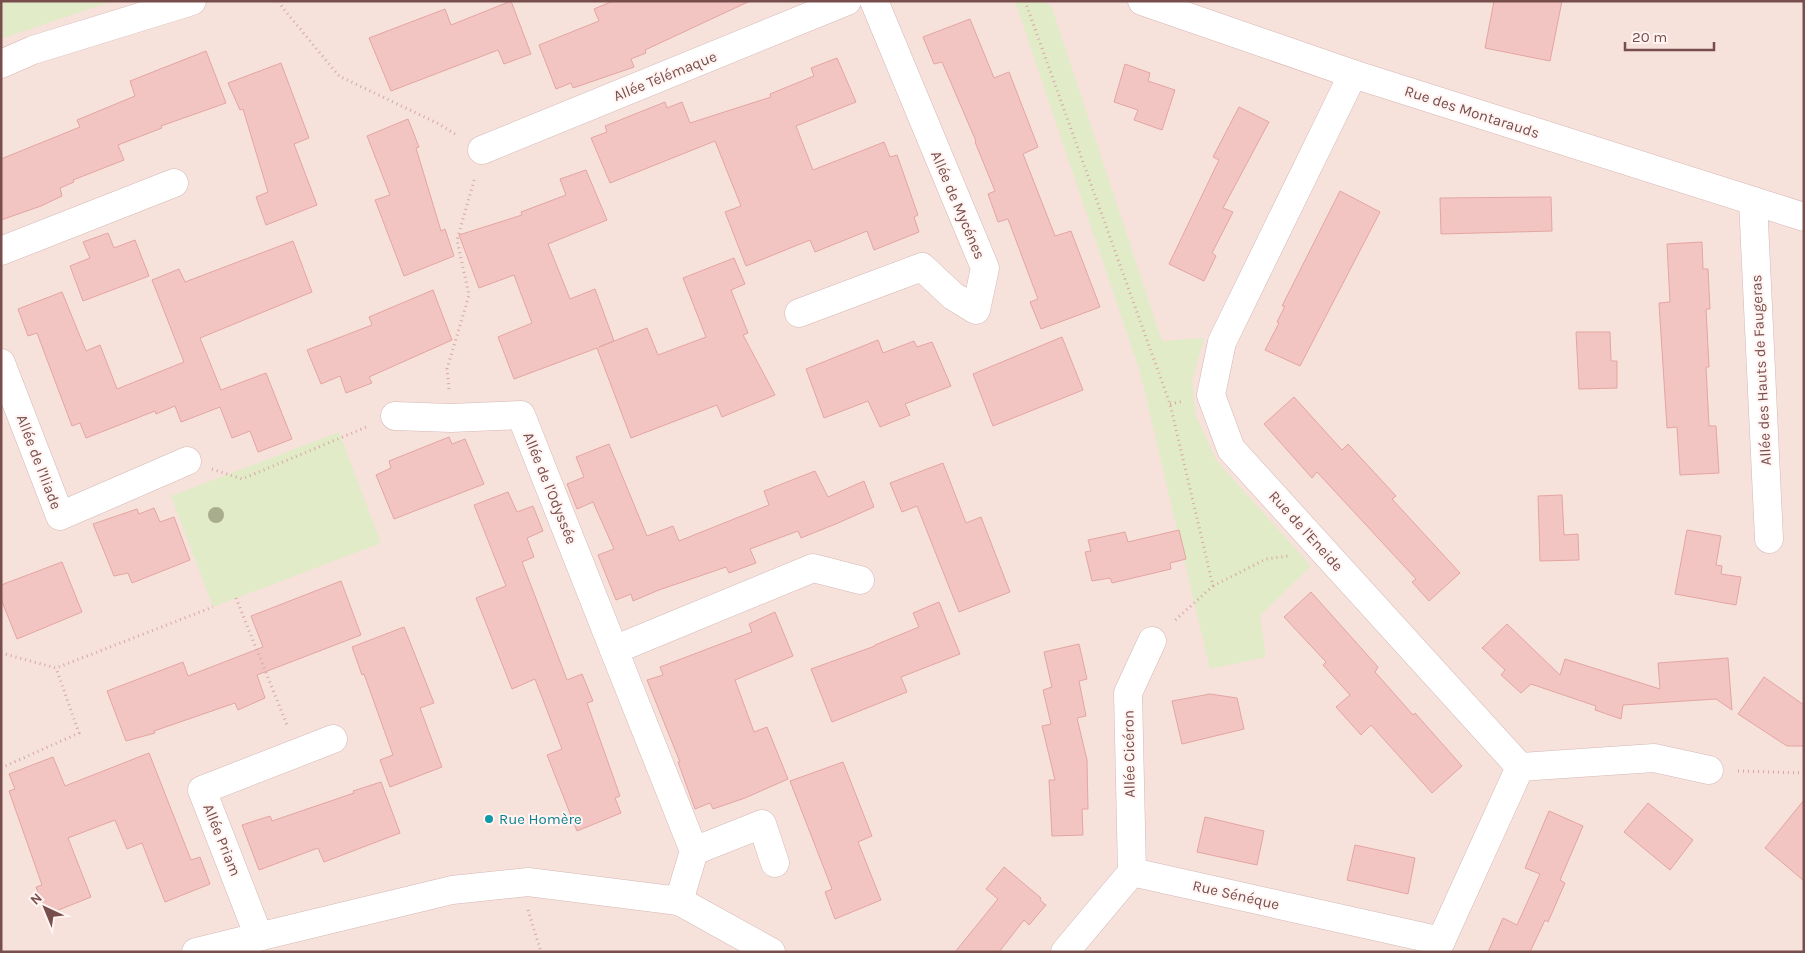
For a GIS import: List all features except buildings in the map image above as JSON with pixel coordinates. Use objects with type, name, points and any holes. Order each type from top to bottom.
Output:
[{"type":"street","points":[[1,64],[32,50],[192,1]]},
{"type":"street","name":"Allée Télémaque","points":[[482,150],[847,1]]},
{"type":"street","name":"Allée de Mycénes","points":[[799,313],[922,267],[953,296],[976,310],[985,268],[874,1]]},
{"type":"street","name":"Rue des Montarauds","points":[[1142,1],[1353,74],[1804,217]]},
{"type":"street","name":"Rue de l'Eneide","points":[[1353,74],[1222,342],[1211,395],[1231,449],[1520,767]]},
{"type":"street","points":[[1,251],[174,183]]},
{"type":"street","name":"Allée des Hauts de Faugeras","points":[[1753,201],[1769,539]]},
{"type":"street","name":"Allée de l'Iliade","points":[[1,363],[60,516],[187,461]]},
{"type":"street","name":"Allée de l'Odyssée","points":[[395,416],[451,418],[521,415],[694,851]]},
{"type":"street","points":[[614,650],[812,568],[860,580]]},
{"type":"street","name":"Allée Cicéron","points":[[1132,872],[1128,693],[1152,641]]},
{"type":"street","name":"Allée Priam","points":[[259,938],[250,910],[202,790],[332,739]]},
{"type":"street","points":[[1438,946],[1520,767],[1654,758],[1709,770]]},
{"type":"street","points":[[679,901],[694,851],[762,824],[775,863]]},
{"type":"street","points":[[1065,952],[1132,872]]},
{"type":"street","name":"Rue Sénéque","points":[[1132,872],[1438,946]]},
{"type":"street","points":[[196,952],[452,890],[528,882],[679,901],[771,952]]},
{"type":"path","points":[[280,1],[282,7],[339,76],[438,124],[482,150],[457,240],[469,294],[447,369],[451,418]]},
{"type":"path","points":[[1025,1],[1170,404],[1213,586]]},
{"type":"path","points":[[187,461],[242,479],[395,416]]},
{"type":"path","points":[[1152,641],[1213,586],[1266,559],[1324,551]]},
{"type":"path","points":[[236,598],[298,752]]},
{"type":"path","points":[[1,653],[56,668],[213,607]]},
{"type":"path","points":[[1,768],[79,733],[56,668]]},
{"type":"path","points":[[1709,770],[1804,773]]},
{"type":"path","points":[[528,882],[527,907],[542,952]]},
{"type":"shaded area","points":[[1,1],[1804,1],[1804,952],[1,952]]},
{"type":"green space","points":[[1,1],[113,1],[1,39]]},
{"type":"green space","points":[[1015,1],[1038,1],[1051,5],[1162,341],[1204,338],[1192,381],[1196,416],[1216,460],[1311,566],[1260,616],[1266,657],[1210,669],[1140,372]]},
{"type":"green space","points":[[339,432],[381,543],[213,607],[171,496]]},
{"type":"place","name":"Rue Homère","points":[[489,819]]}]
